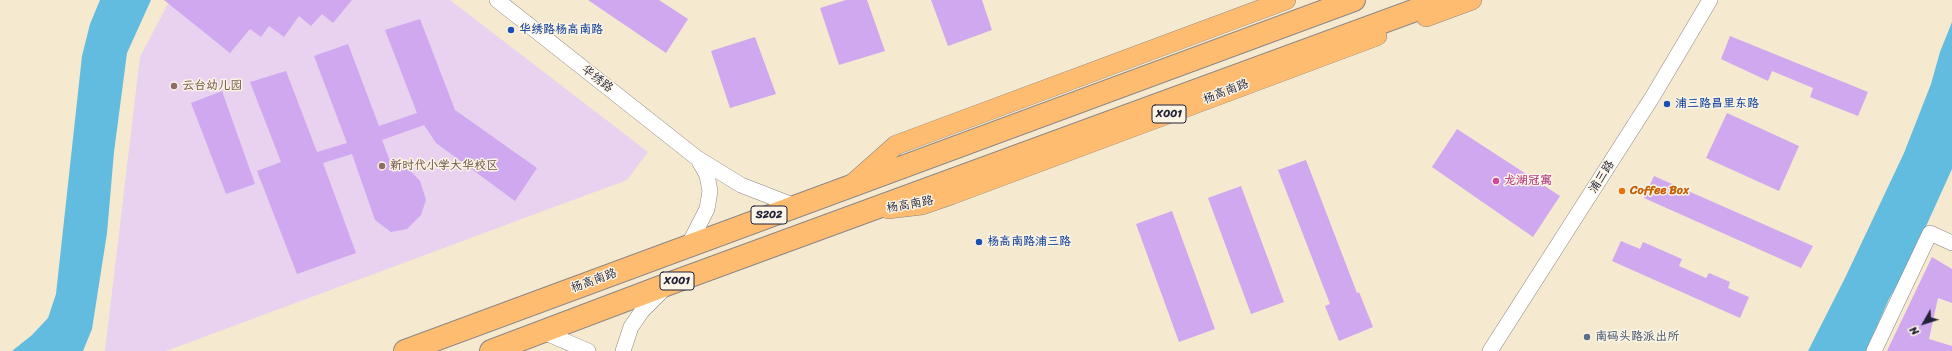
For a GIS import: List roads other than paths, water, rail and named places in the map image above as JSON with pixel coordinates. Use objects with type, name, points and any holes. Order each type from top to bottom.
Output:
[{"type":"highway","name":"杨高南路","points":[[405,351],[850,185],[1354,0]]},
{"type":"highway","name":"杨高南路","points":[[491,351],[541,331],[863,212],[1443,0]]},
{"type":"main road","name":"杨高南路","points":[[850,185],[896,145],[1286,0]]},
{"type":"main road","name":"杨高南路","points":[[863,212],[922,205],[951,196],[1472,0]]},
{"type":"street","name":"华绣路","points":[[497,0],[697,158],[741,185],[795,206]]},
{"type":"street","name":"浦三路","points":[[1490,351],[1654,96],[1710,0]]},
{"type":"street","name":"华绣路","points":[[688,246],[707,209],[710,191],[707,175],[697,158]]},
{"type":"street","points":[[1874,351],[1930,233],[1952,244]]},
{"type":"street","points":[[623,351],[631,327],[642,311],[671,283]]},
{"type":"street","points":[[541,331],[588,351]]},
{"type":"water","points":[[100,0],[151,0],[127,53],[114,152],[107,233],[92,329],[83,351],[12,351],[32,335],[48,318],[56,294],[82,56],[90,24]]},
{"type":"water","points":[[1952,22],[1952,169],[1907,268],[1889,299],[1866,351],[1808,351],[1845,278],[1904,153],[1931,84],[1940,52]]},
{"type":"place","name":"华绣路杨高南路","points":[[511,30]]},
{"type":"place","name":"云台幼儿园","points":[[174,86]]},
{"type":"place","name":"浦三路昌里东路","points":[[1667,104]]},
{"type":"place","name":"新时代小学大华校区","points":[[382,166]]},
{"type":"place","name":"龙湖冠寓","points":[[1496,181]]},
{"type":"place","name":"Coffee Box","points":[[1622,191]]},
{"type":"place","name":"杨高南路浦三路","points":[[979,242]]},
{"type":"place","name":"南码头路派出所","points":[[1587,337]]}]
